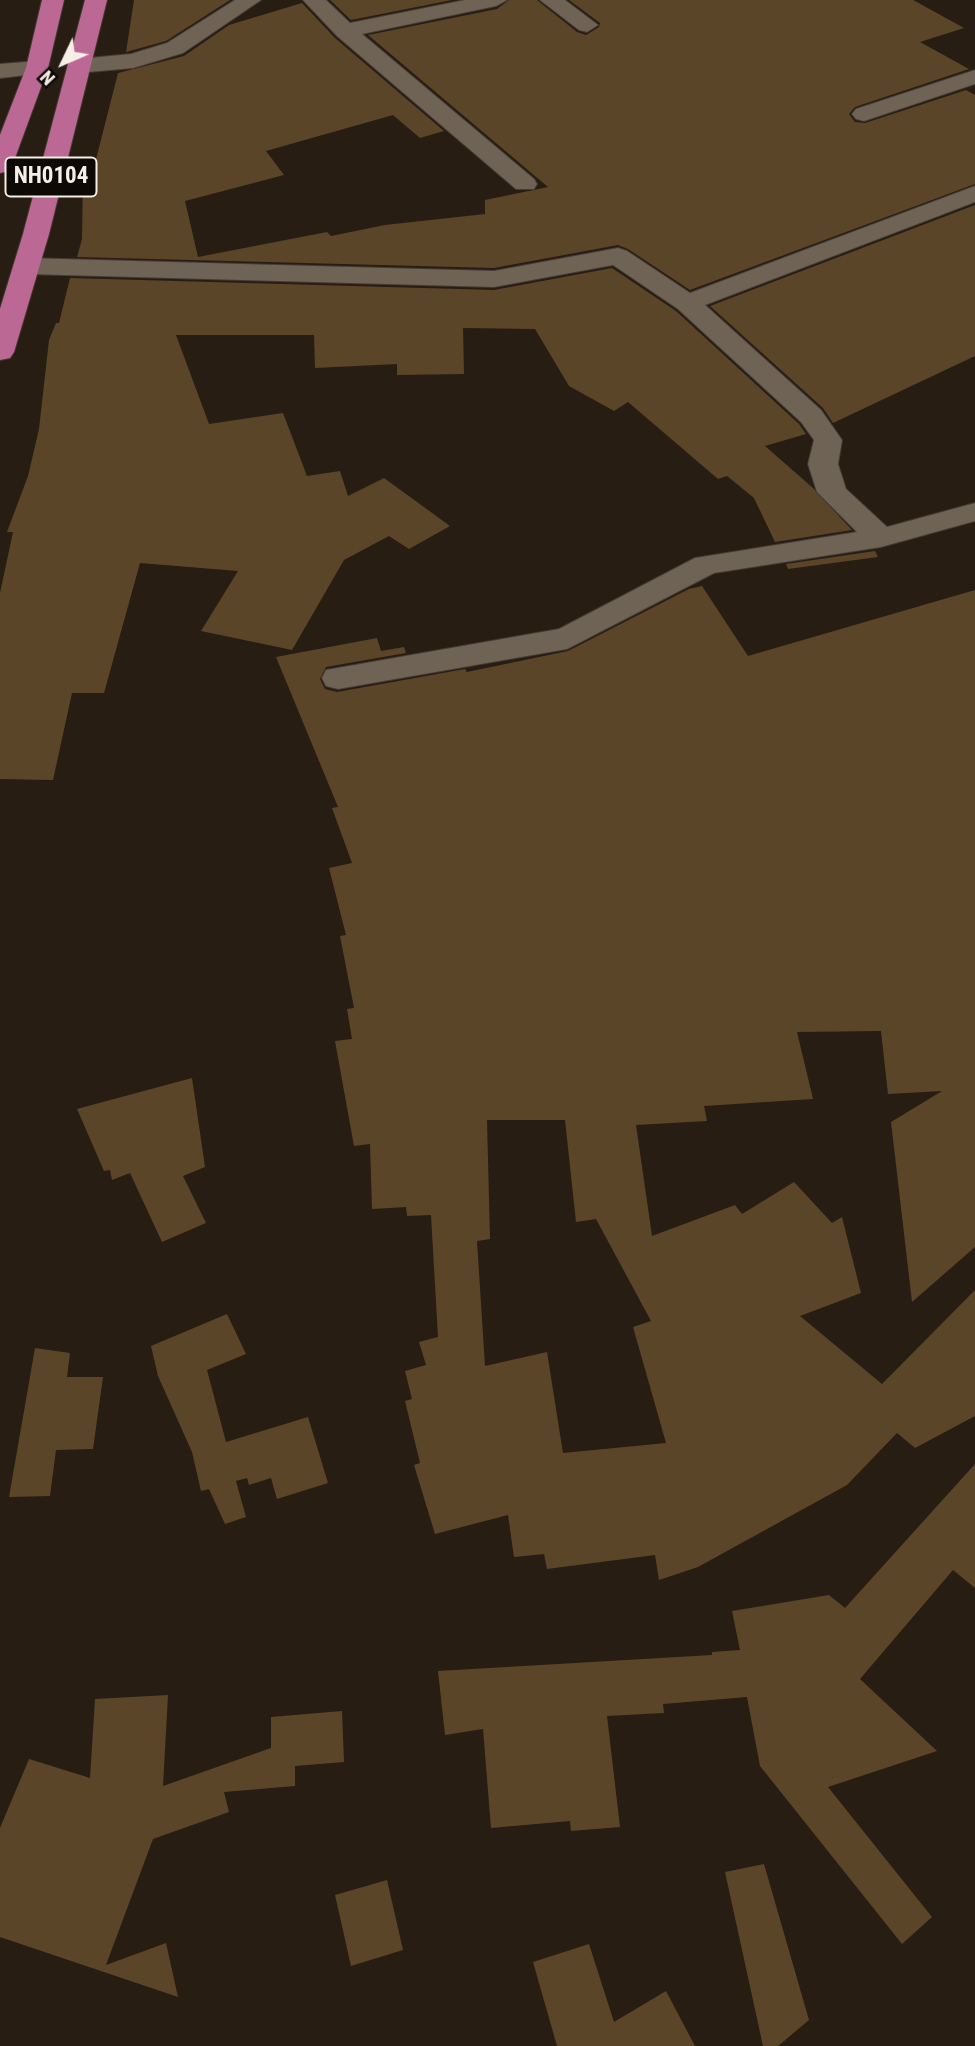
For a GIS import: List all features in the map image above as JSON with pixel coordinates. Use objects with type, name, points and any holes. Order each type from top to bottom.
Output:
[{"type":"highway","name":"NH0104","points":[[0,166],[6,134],[37,68],[53,0]]},
{"type":"highway","name":"NH0104","points":[[0,352],[27,266],[96,0]]},
{"type":"street","points":[[78,66],[133,61],[175,48],[250,0]]},
{"type":"street","points":[[314,0],[345,32],[525,184]]},
{"type":"street","points":[[345,32],[496,0]]},
{"type":"street","points":[[551,0],[587,25]]},
{"type":"street","points":[[0,71],[37,68]]},
{"type":"street","points":[[864,114],[975,77]]},
{"type":"street","points":[[687,303],[975,193]]},
{"type":"street","points":[[27,266],[494,279],[618,256],[687,303],[811,416],[828,440],[823,464],[832,492],[881,538]]},
{"type":"street","points":[[338,678],[567,638],[706,565],[881,538],[975,512]]},
{"type":"building","points":[[134,0],[230,0],[166,41],[126,52]]},
{"type":"building","points":[[330,0],[452,0],[351,20]]},
{"type":"building","points":[[509,0],[537,0],[577,32],[586,35],[599,27],[600,23],[569,0],[913,0],[964,28],[920,42],[969,69],[855,107],[849,114],[855,122],[865,123],[966,90],[975,95],[975,184],[690,290],[618,245],[494,268],[77,257],[82,239],[83,173],[93,171],[118,73],[184,56],[229,25],[302,3],[335,38],[444,131],[420,138],[393,115],[266,151],[284,175],[185,201],[198,257],[327,232],[331,236],[385,225],[485,214],[485,200],[548,187],[368,35],[497,9]]},
{"type":"building","points":[[975,205],[975,356],[833,423],[823,408],[710,306]]},
{"type":"building","points":[[612,268],[676,311],[799,424],[806,434],[765,446],[813,488],[852,530],[775,542],[754,498],[727,476],[718,479],[628,402],[614,411],[569,386],[535,329],[463,328],[464,374],[397,375],[397,364],[315,368],[314,335],[176,335],[209,424],[283,413],[307,476],[340,471],[348,496],[384,478],[450,526],[409,549],[389,536],[344,560],[292,650],[201,631],[238,571],[140,563],[104,693],[72,693],[53,780],[0,779],[0,593],[13,532],[7,532],[28,476],[39,429],[49,340],[56,323],[59,323],[70,278],[494,290]]},
{"type":"building","points":[[875,551],[878,557],[788,569],[786,564]]},
{"type":"building","points":[[702,586],[748,656],[975,590],[975,1247],[912,1302],[891,1122],[942,1091],[888,1094],[881,1031],[797,1032],[813,1099],[704,1106],[707,1121],[636,1125],[652,1236],[735,1205],[742,1214],[794,1182],[832,1223],[842,1217],[861,1293],[800,1316],[882,1384],[975,1290],[975,1416],[915,1448],[897,1433],[847,1485],[698,1567],[659,1580],[655,1555],[547,1569],[544,1554],[514,1557],[508,1515],[435,1534],[414,1465],[420,1463],[405,1401],[412,1399],[405,1371],[426,1365],[419,1342],[438,1337],[431,1215],[407,1216],[406,1207],[372,1209],[370,1144],[354,1146],[335,1041],[352,1039],[347,1009],[354,1008],[340,936],[346,935],[329,868],[352,863],[332,808],[338,807],[276,657],[377,638],[381,651],[404,647],[406,653],[326,667],[320,679],[325,689],[337,692],[465,669],[467,672],[568,651],[689,589]],"holes":[[[487,1120],[565,1120],[576,1222],[596,1219],[651,1321],[633,1327],[666,1443],[563,1453],[547,1352],[485,1366],[477,1241],[490,1239]]]},
{"type":"building","points":[[192,1078],[205,1167],[183,1176],[206,1223],[162,1242],[130,1173],[112,1180],[110,1170],[104,1171],[77,1109]]},
{"type":"building","points":[[227,1314],[246,1354],[207,1370],[226,1442],[308,1417],[328,1483],[277,1499],[271,1478],[249,1485],[247,1478],[236,1481],[246,1517],[225,1524],[209,1489],[201,1491],[192,1452],[158,1376],[151,1346]]},
{"type":"building","points":[[35,1348],[70,1353],[67,1377],[103,1377],[93,1449],[56,1450],[50,1496],[9,1497]]},
{"type":"building","points":[[975,1464],[975,1588],[953,1570],[860,1679],[937,1751],[828,1787],[932,1917],[902,1944],[760,1766],[747,1697],[663,1704],[664,1713],[607,1716],[620,1827],[571,1831],[570,1821],[491,1828],[483,1729],[445,1735],[438,1671],[712,1655],[712,1652],[740,1650],[732,1611],[829,1595],[845,1608]]},
{"type":"building","points":[[168,1695],[163,1786],[271,1748],[271,1717],[342,1711],[344,1762],[295,1766],[295,1786],[224,1792],[229,1812],[153,1839],[106,1965],[166,1943],[178,1997],[0,1937],[0,1828],[29,1759],[90,1778],[95,1699]]},
{"type":"building","points":[[764,1864],[809,2020],[778,2046],[763,2046],[725,1872]]},
{"type":"building","points":[[387,1880],[403,1950],[351,1966],[335,1895]]},
{"type":"building","points":[[589,1944],[614,2022],[666,1991],[695,2046],[557,2046],[533,1962]]}]
